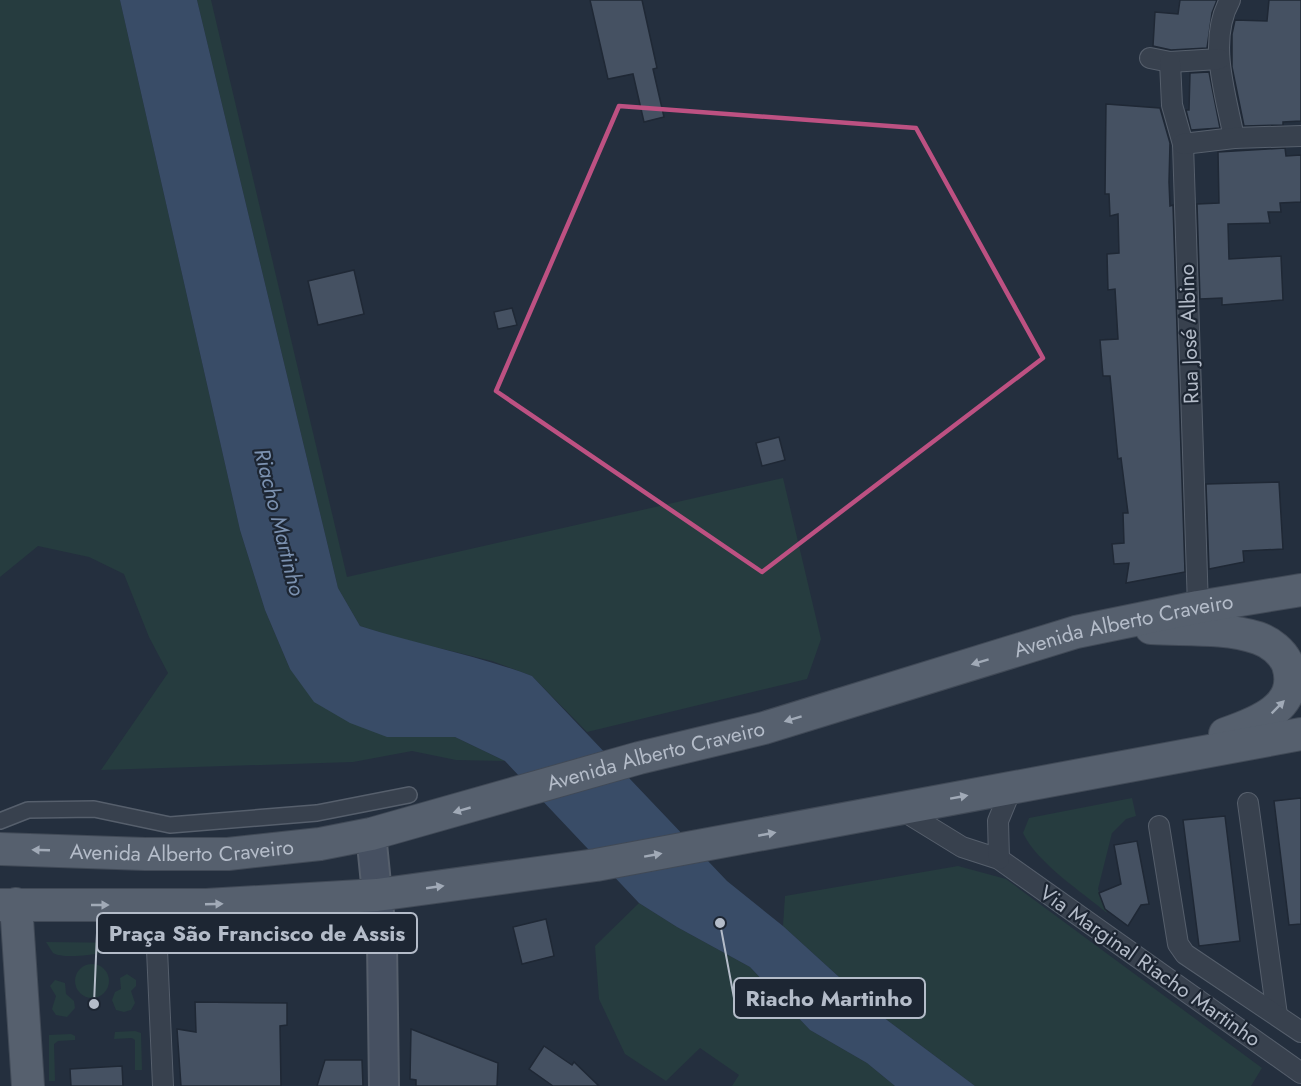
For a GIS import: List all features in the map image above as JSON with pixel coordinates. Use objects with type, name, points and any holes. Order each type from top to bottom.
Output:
[{"type":"main road","name":"Avenida Alberto Craveiro","points":[[0,849],[145,854],[228,854],[320,844],[371,834],[518,795],[639,758],[764,728],[1107,625],[1301,590]]},
{"type":"main road","points":[[1107,625],[1250,636],[1274,646],[1286,659],[1289,668],[1289,693],[1270,715],[1259,722],[1149,762]]},
{"type":"main road","points":[[28,1086],[8,905],[254,903],[377,895],[596,865],[710,845],[897,807],[1301,734]]},
{"type":"main road","points":[[371,834],[382,944],[384,1086]]},
{"type":"street","points":[[1230,0],[1221,18],[1219,59],[1234,138]]},
{"type":"street","points":[[1150,58],[1170,62],[1219,59]]},
{"type":"street","name":"Rua José Albino","points":[[1170,62],[1175,123],[1183,144],[1198,607]]},
{"type":"street","points":[[1183,144],[1234,138],[1301,136]]},
{"type":"street","points":[[999,859],[998,821],[1012,787]]},
{"type":"street","points":[[0,821],[28,810],[94,809],[170,825],[318,813],[409,795]]},
{"type":"street","points":[[1248,804],[1277,1015]]},
{"type":"street","name":"Via Marginal Riacho Martinho","points":[[897,807],[962,847],[999,859],[1301,1073]]},
{"type":"street","points":[[1159,826],[1178,944],[1185,954],[1301,1032]]},
{"type":"street","points":[[155,904],[163,1086]]},
{"type":"highlighted area","points":[[619,106],[916,128],[1043,358],[762,572],[496,391]]},
{"type":"green space","points":[[0,0],[120,0],[240,530],[265,610],[290,669],[455,737],[505,761],[456,760],[412,751],[353,762],[101,770],[168,673],[149,637],[124,574],[89,557],[38,546],[0,577]]},
{"type":"green space","points":[[197,0],[211,0],[347,577],[783,478],[821,639],[807,679],[587,732],[532,676],[492,661],[398,638],[360,626],[338,588]]},
{"type":"green space","points":[[1132,798],[1136,816],[1126,819],[1112,833],[1098,889],[1107,913],[1049,866],[1023,833],[1029,818]]},
{"type":"green space","points":[[958,866],[1006,879],[1262,1068],[1251,1086],[975,1086],[883,1017],[783,926],[785,896]]},
{"type":"green space","points":[[639,903],[677,927],[750,967],[810,1030],[867,1063],[895,1086],[732,1086],[739,1075],[700,1048],[666,1081],[625,1054],[599,999],[595,946]]},
{"type":"green space","points":[[46,942],[132,943],[104,952],[69,956],[53,953]]},
{"type":"green space","points":[[92,964],[104,969],[109,981],[104,993],[92,998],[80,993],[75,981],[80,969]]},
{"type":"green space","points":[[127,974],[136,980],[136,986],[131,991],[135,1003],[131,1010],[124,1012],[116,1010],[112,1000],[115,992],[121,989],[120,978]]},
{"type":"green space","points":[[55,980],[65,983],[66,994],[74,1001],[75,1008],[67,1017],[56,1015],[52,1009],[56,996],[50,986]]},
{"type":"green space","points":[[115,1032],[141,1033],[142,1070],[135,1070],[135,1040],[132,1038],[114,1039]]},
{"type":"green space","points":[[71,1034],[75,1036],[75,1040],[58,1041],[54,1044],[55,1081],[49,1081],[49,1035]]},
{"type":"water","points":[[120,0],[197,0],[338,588],[360,626],[532,676],[727,881],[783,926],[883,1017],[975,1086],[895,1086],[867,1063],[810,1030],[750,967],[677,927],[639,903],[505,761],[455,737],[387,737],[350,723],[314,702],[290,669],[265,610],[240,530]]},
{"type":"building","points":[[590,0],[642,0],[657,68],[653,69],[664,117],[644,122],[633,74],[608,79]]},
{"type":"building","points":[[1180,0],[1217,0],[1212,13],[1207,48],[1171,50],[1153,46],[1155,12],[1178,14]]},
{"type":"building","points":[[1269,0],[1301,0],[1301,121],[1283,122],[1283,125],[1244,126],[1232,67],[1232,34],[1235,20],[1267,21]]},
{"type":"building","points":[[1209,72],[1220,128],[1191,130],[1186,110],[1189,110],[1190,73]]},
{"type":"building","points":[[1106,104],[1160,108],[1170,143],[1170,206],[1173,205],[1185,572],[1126,583],[1129,563],[1114,564],[1112,544],[1124,543],[1123,513],[1128,513],[1121,458],[1118,459],[1110,376],[1103,376],[1100,340],[1118,339],[1115,289],[1108,290],[1107,254],[1119,253],[1118,214],[1110,216],[1109,194],[1105,194]]},
{"type":"building","points":[[1285,148],[1286,156],[1301,155],[1301,202],[1280,203],[1281,212],[1268,212],[1270,223],[1228,224],[1229,259],[1281,256],[1283,300],[1222,305],[1222,298],[1200,299],[1197,204],[1219,203],[1218,152]]},
{"type":"building","points":[[354,270],[364,314],[318,325],[308,281]]},
{"type":"building","points":[[512,308],[517,325],[498,329],[494,312]]},
{"type":"building","points":[[779,437],[785,460],[762,466],[756,443]]},
{"type":"building","points":[[1279,482],[1283,549],[1243,551],[1244,562],[1209,569],[1206,484]]},
{"type":"building","points":[[1301,798],[1301,924],[1289,925],[1274,801]]},
{"type":"building","points":[[1225,816],[1240,941],[1199,946],[1183,820]]},
{"type":"building","points":[[1137,841],[1149,904],[1141,905],[1128,926],[1105,909],[1099,893],[1121,884],[1114,845]]},
{"type":"building","points":[[546,919],[554,956],[522,964],[513,927]]},
{"type":"building","points":[[195,1002],[287,1003],[287,1025],[280,1026],[281,1086],[181,1086],[177,1029],[196,1032]]},
{"type":"building","points":[[411,1029],[498,1063],[497,1086],[416,1086],[416,1080],[410,1079]]},
{"type":"building","points":[[544,1046],[572,1065],[574,1062],[599,1086],[553,1086],[529,1069]]},
{"type":"building","points":[[325,1060],[362,1060],[363,1086],[317,1086]]},
{"type":"building","points":[[122,1066],[123,1086],[71,1086],[70,1069]]},
{"type":"place","name":"Riacho Martinho","points":[[720,923]]},
{"type":"place","name":"Praça São Francisco de Assis","points":[[94,1004]]}]
